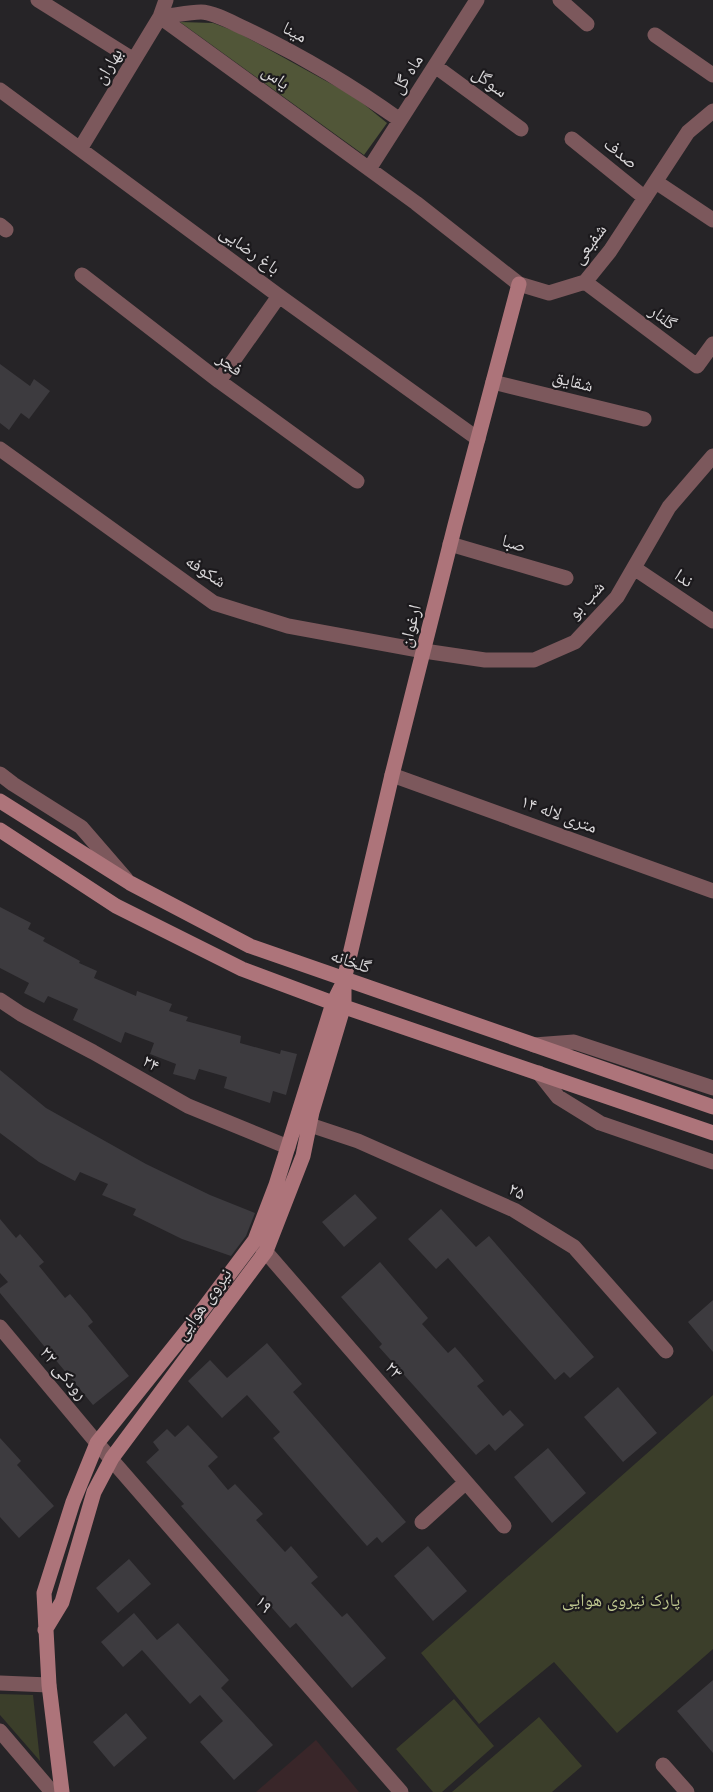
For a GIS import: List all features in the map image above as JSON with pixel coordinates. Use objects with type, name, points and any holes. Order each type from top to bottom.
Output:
[{"type":"street","points":[[38,0],[134,60]]},
{"type":"street","name":"بهاران","points":[[80,149],[160,17],[166,0]]},
{"type":"street","name":"ماه گل","points":[[369,169],[477,0]]},
{"type":"street","points":[[560,0],[587,24]]},
{"type":"street","name":"مینا","points":[[160,17],[203,12],[229,21],[323,69],[400,120]]},
{"type":"street","name":"یاس","points":[[160,17],[369,169]]},
{"type":"street","points":[[655,35],[713,75]]},
{"type":"street","name":"سوگل","points":[[435,66],[521,129]]},
{"type":"street","name":"باغ رضایی","points":[[0,90],[478,440]]},
{"type":"street","name":"شفیعی","points":[[369,169],[519,284],[549,293],[585,282],[610,251],[688,132],[713,111]]},
{"type":"street","name":"صدف","points":[[572,140],[645,198]]},
{"type":"street","points":[[656,182],[713,220]]},
{"type":"street","name":"فجر","points":[[82,276],[219,381],[357,481]]},
{"type":"street","name":"گلنار","points":[[585,282],[696,366],[713,344]]},
{"type":"street","name":"ارغوان","points":[[338,1004],[392,774],[519,284]]},
{"type":"street","points":[[219,381],[279,296]]},
{"type":"street","name":"شقایق","points":[[493,382],[644,419]]},
{"type":"street","name":"شکوفه","points":[[0,449],[214,603],[288,626],[424,651]]},
{"type":"street","name":"شب بو","points":[[424,651],[485,660],[534,660],[575,642],[617,597],[669,507],[713,456]]},
{"type":"street","name":"صبا","points":[[450,544],[566,578]]},
{"type":"street","name":"ندا","points":[[634,568],[713,621]]},
{"type":"street","points":[[0,774],[81,827],[130,883]]},
{"type":"street","name":"۱۴ متری لاله","points":[[392,774],[713,891]]},
{"type":"street","name":"گلخانه","points":[[0,801],[130,883],[250,946],[713,1107]]},
{"type":"street","points":[[0,830],[116,906],[242,969],[713,1132]]},
{"type":"street","name":"۲۴","points":[[0,1000],[21,1014],[188,1106],[288,1147]]},
{"type":"street","name":"نیروی هوایی","points":[[45,1630],[62,1602],[94,1492],[112,1458],[260,1246],[303,1155],[338,1004]]},
{"type":"street","name":"نیروی هوایی","points":[[62,1792],[45,1630],[44,1593],[73,1502],[97,1443],[189,1328],[260,1246],[288,1147],[338,1004]]},
{"type":"street","points":[[534,1045],[574,1042],[713,1088]]},
{"type":"street","points":[[539,1073],[558,1097],[600,1123],[713,1162]]},
{"type":"street","name":"۲۵","points":[[310,1125],[358,1141],[514,1210],[574,1247],[666,1351]]},
{"type":"street","points":[[288,1147],[303,1155]]},
{"type":"street","name":"۲۳","points":[[260,1246],[504,1526]]},
{"type":"street","name":"رودکی ۲۲","points":[[0,1327],[97,1443]]},
{"type":"street","name":"۱۹","points":[[97,1443],[402,1792]]},
{"type":"street","points":[[422,1522],[465,1483]]},
{"type":"street","points":[[0,1683],[50,1685]]},
{"type":"street","points":[[0,1731],[52,1792]]},
{"type":"street","points":[[663,1765],[687,1792]]},
{"type":"shaded area","points":[[316,1740],[359,1792],[256,1792]]},
{"type":"green space","points":[[180,22],[213,23],[237,32],[355,97],[387,123],[364,155]]},
{"type":"green space","name":"پارک نیروی هوایی","points":[[713,1395],[713,1649],[617,1733],[554,1662],[479,1724],[421,1653]]},
{"type":"green space","points":[[0,1694],[33,1695],[40,1761],[0,1715]]},
{"type":"green space","points":[[454,1699],[494,1746],[442,1792],[433,1792],[396,1749]]},
{"type":"green space","points":[[539,1717],[582,1766],[552,1792],[452,1792]]},
{"type":"building","points":[[0,364],[30,386],[34,379],[50,391],[29,419],[21,413],[9,430],[0,423]]},
{"type":"building","points":[[0,907],[31,923],[28,929],[45,938],[43,941],[97,971],[94,978],[136,996],[137,991],[172,1004],[169,1011],[188,1017],[186,1021],[241,1036],[240,1043],[280,1054],[281,1050],[297,1054],[286,1095],[273,1091],[270,1103],[224,1088],[227,1077],[199,1069],[195,1080],[173,1074],[176,1064],[150,1054],[154,1043],[125,1032],[121,1043],[73,1020],[78,1009],[48,996],[44,1003],[24,993],[29,983],[0,968]]},
{"type":"building","points":[[0,1070],[46,1108],[146,1164],[210,1195],[255,1213],[246,1236],[231,1256],[182,1239],[133,1215],[136,1209],[102,1195],[108,1184],[80,1172],[75,1181],[39,1162],[0,1133]]},
{"type":"building","points":[[355,1194],[377,1218],[344,1247],[322,1222]]},
{"type":"building","points":[[441,1209],[476,1247],[489,1236],[594,1357],[570,1378],[564,1372],[555,1380],[448,1258],[436,1269],[408,1239]]},
{"type":"building","points":[[0,1219],[16,1238],[20,1234],[44,1262],[39,1266],[65,1298],[70,1294],[87,1314],[93,1322],[88,1326],[129,1376],[93,1405],[0,1293],[0,1288],[8,1282],[0,1273]]},
{"type":"building","points":[[380,1262],[428,1318],[422,1324],[448,1353],[455,1347],[484,1381],[477,1386],[503,1416],[510,1410],[524,1425],[495,1451],[489,1444],[476,1455],[379,1347],[382,1344],[341,1297]]},
{"type":"building","points":[[713,1300],[713,1352],[688,1322]]},
{"type":"building","points":[[267,1343],[302,1384],[293,1392],[406,1522],[382,1543],[377,1537],[367,1546],[273,1438],[280,1432],[247,1395],[222,1418],[188,1381],[210,1360],[227,1378]]},
{"type":"building","points":[[618,1387],[657,1433],[623,1462],[584,1417]]},
{"type":"building","points":[[188,1425],[218,1457],[208,1466],[228,1490],[235,1484],[263,1514],[256,1520],[285,1552],[291,1546],[318,1577],[311,1583],[342,1617],[347,1613],[386,1658],[352,1688],[296,1623],[290,1628],[181,1506],[184,1504],[146,1462],[159,1450],[153,1442],[167,1429],[175,1437]]},
{"type":"building","points":[[0,1438],[21,1461],[17,1465],[54,1506],[19,1538],[0,1517]]},
{"type":"building","points":[[548,1448],[586,1493],[552,1523],[514,1477]]},
{"type":"building","points":[[428,1546],[467,1591],[433,1621],[394,1576]]},
{"type":"building","points":[[129,1559],[151,1584],[118,1613],[96,1588]]},
{"type":"building","points":[[134,1613],[157,1640],[178,1623],[229,1680],[221,1688],[273,1745],[234,1780],[200,1742],[223,1721],[200,1695],[190,1704],[142,1650],[123,1667],[101,1642]]},
{"type":"building","points":[[713,1680],[713,1753],[677,1711]]},
{"type":"building","points":[[126,1713],[147,1738],[114,1767],[93,1742]]}]
